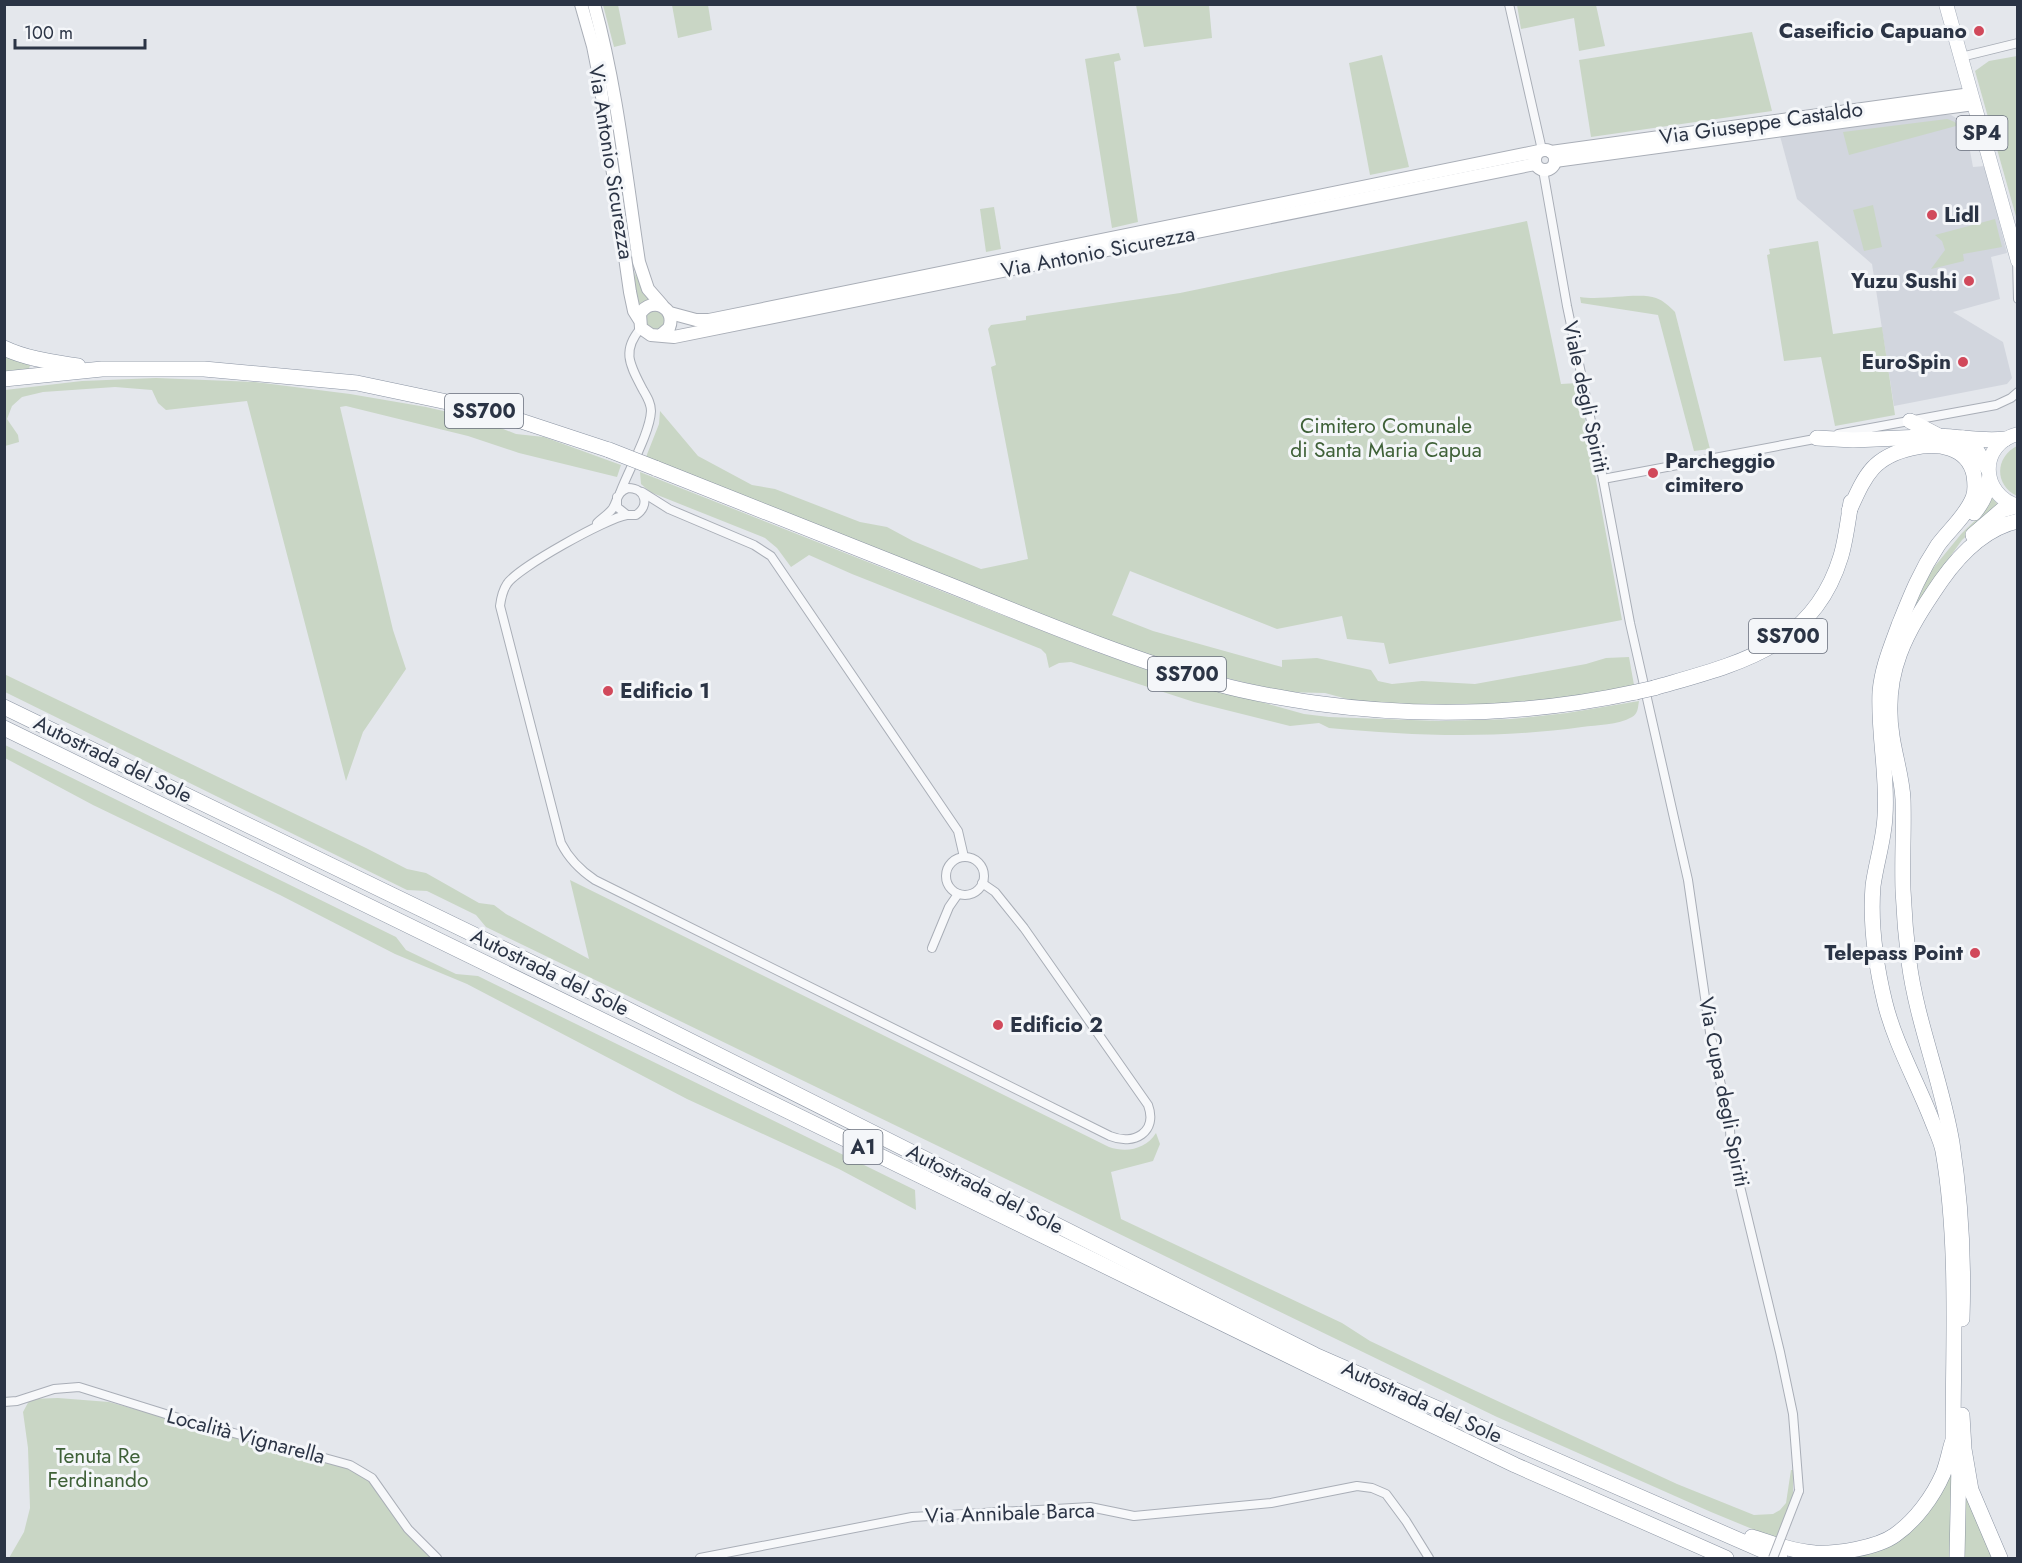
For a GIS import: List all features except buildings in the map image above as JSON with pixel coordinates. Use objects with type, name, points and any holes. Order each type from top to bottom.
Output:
[{"type":"highway","points":[[4,348],[48,362],[102,369]]},
{"type":"highway","name":"SS700","points":[[4,379],[102,369],[204,369],[357,383],[452,403],[521,421],[609,450],[1072,634],[1220,685],[1283,698],[1380,711],[1491,712],[1607,698],[1654,688],[1719,669],[1755,655],[1789,635],[1812,613],[1827,590],[1841,556],[1856,480],[1865,465],[1876,455],[1888,447],[1930,436],[1990,441],[2013,435]]},
{"type":"highway","points":[[1911,421],[1930,436]]},
{"type":"highway","points":[[1817,438],[1853,440],[1930,436]]},
{"type":"highway","points":[[1940,542],[1973,514],[1983,503],[1987,491],[1989,474],[1976,449],[1963,438]]},
{"type":"highway","points":[[1849,511],[1866,476],[1874,465],[1886,456],[1930,445],[1948,447],[1962,453],[1970,462],[1975,483],[1974,496],[1967,509],[1940,542],[1920,572],[1885,663],[1880,691],[1880,715],[1886,818],[1874,882],[1872,910],[1886,1005],[1899,1043],[1919,1086],[1943,1148],[1952,1235],[1953,1440],[1958,1472]]},
{"type":"highway","points":[[2000,1558],[1971,1490],[1964,1449],[1960,1376],[1964,1270],[1961,1216],[1952,1141],[1909,964],[1903,890],[1903,797],[1890,714],[1892,680],[1898,656],[1911,625],[1955,562],[2017,511]]},
{"type":"highway","name":"Autostrada del Sole","points":[[4,706],[613,1002],[1315,1356],[1780,1558]]},
{"type":"highway","name":"Autostrada del Sole","points":[[4,728],[1314,1368],[1515,1464],[1726,1558]]},
{"type":"highway","points":[[1957,1558],[1958,1472],[1962,1409]]},
{"type":"highway","points":[[1685,1517],[1794,1550],[1815,1553],[1840,1552],[1865,1547],[1894,1536],[1917,1514],[1934,1492],[1943,1473],[1953,1440]]},
{"type":"main road","name":"SP4","points":[[1946,4],[2017,259]]},
{"type":"main road","points":[[2013,435],[1993,452],[1989,474],[1998,495],[2017,511]]},
{"type":"street","name":"Via Antonio Sicurezza","points":[[581,4],[599,76],[634,311],[640,324],[651,335],[674,337],[725,328],[1539,167]]},
{"type":"street","name":"Via Antonio Sicurezza","points":[[594,4],[610,72],[639,262],[648,289],[666,309],[696,321],[1547,153]]},
{"type":"street","points":[[1509,4],[1552,167],[1539,167],[1535,157],[1547,153]]},
{"type":"street","points":[[1961,57],[2018,43]]},
{"type":"street","name":"Via Giuseppe Castaldo","points":[[1547,153],[1972,99]]},
{"type":"street","name":"Viale degli Spiriti","points":[[1539,167],[1630,623]]},
{"type":"street","points":[[2017,259],[2018,299]]},
{"type":"street","points":[[594,527],[613,508],[651,412],[649,399],[629,357],[630,342],[640,324],[643,310],[652,304],[666,309],[671,323],[661,335]]},
{"type":"street","points":[[1603,479],[1996,405],[2018,392]]},
{"type":"street","points":[[631,466],[645,501],[639,513]]},
{"type":"street","points":[[618,495],[628,488],[640,491],[669,509],[754,544],[771,556],[958,831],[964,857]]},
{"type":"street","points":[[618,495],[618,507],[627,515]]},
{"type":"street","points":[[669,509],[651,509],[618,516],[594,527],[515,576],[507,583],[501,598],[500,606],[561,843],[573,863],[595,880],[1110,1136],[1126,1140],[1141,1136],[1149,1123],[1148,1104],[1024,928],[995,892],[982,883]]},
{"type":"street","name":"Via Cupa degli Spiriti","points":[[1630,623],[1688,880],[1710,1032],[1730,1129],[1731,1149],[1793,1414],[1798,1491],[1773,1558]]},
{"type":"street","points":[[964,857],[970,858],[980,865],[983,871],[982,883],[975,892],[958,894],[948,886],[946,873],[952,861],[964,857]]},
{"type":"street","points":[[932,948],[949,907],[958,894]]},
{"type":"street","name":"Località Vignarella","points":[[4,1402],[17,1401],[54,1389],[79,1387],[172,1416],[350,1465],[372,1478],[408,1529],[438,1558]]},
{"type":"street","name":"Via Annibale Barca","points":[[700,1558],[912,1517],[1090,1507],[1134,1516],[1271,1503],[1357,1486],[1372,1488],[1386,1494],[1429,1558]]},
{"type":"shaded area","points":[[1951,115],[1961,121],[1966,129],[1973,167],[1985,166],[2007,253],[1991,257],[2000,299],[1953,312],[2003,342],[2012,378],[2007,384],[1894,406],[1872,264],[1797,199],[1780,136]]},
{"type":"green space","points":[[603,5],[618,5],[626,44],[614,47]]},
{"type":"green space","points":[[672,5],[708,5],[712,30],[678,38]]},
{"type":"green space","points":[[1136,5],[1209,5],[1212,38],[1144,47]]},
{"type":"green space","points":[[1517,5],[1596,5],[1605,46],[1579,51],[1574,18],[1521,29]]},
{"type":"green space","points":[[1752,32],[1772,111],[1591,137],[1579,60]]},
{"type":"green space","points":[[1119,53],[1121,60],[1114,62],[1138,222],[1112,228],[1085,59]]},
{"type":"green space","points":[[1382,55],[1409,167],[1370,175],[1349,63]]},
{"type":"green space","points":[[2018,56],[2017,220],[1975,71],[1989,61]]},
{"type":"green space","points":[[1947,119],[1960,128],[1965,143],[1961,144],[1956,126],[1849,155],[1843,132]]},
{"type":"green space","points":[[1873,205],[1882,247],[1864,251],[1853,210]]},
{"type":"green space","points":[[994,207],[1001,249],[986,252],[980,209]]},
{"type":"green space","points":[[1995,219],[2002,247],[1963,254],[1964,261],[1931,269],[1945,250],[1942,241],[1935,235]]},
{"type":"green space","name":"Cimitero Comunale di Santa Maria Capua","points":[[1527,221],[1561,384],[1578,383],[1622,620],[1389,664],[1384,643],[1347,639],[1342,616],[1277,629],[1130,571],[1112,615],[1153,631],[1282,667],[1282,660],[1317,658],[1371,670],[1378,681],[1392,684],[1422,681],[1475,684],[1586,664],[1606,658],[1629,657],[1634,685],[1564,699],[1494,705],[1403,706],[1362,703],[1325,693],[1283,692],[1194,670],[1108,641],[646,457],[659,424],[660,411],[698,456],[752,485],[775,489],[860,522],[887,527],[913,541],[981,569],[1028,559],[991,367],[996,365],[988,329],[991,325],[1026,320],[1026,316],[1180,293]]},
{"type":"green space","points":[[1818,241],[1833,334],[1882,327],[1895,415],[1835,426],[1821,357],[1784,361],[1767,255],[1770,254],[1769,249]]},
{"type":"green space","points":[[634,272],[650,301],[638,310]]},
{"type":"green space","points":[[1649,296],[1662,301],[1675,312],[1710,449],[1694,451],[1658,315],[1581,303],[1580,297]]},
{"type":"green space","points":[[655,310],[662,313],[665,320],[662,327],[655,330],[648,327],[645,320],[648,313]]},
{"type":"green space","points":[[4,356],[30,365],[29,369],[5,373]]},
{"type":"green space","points":[[156,378],[255,382],[350,394],[426,407],[478,419],[516,434],[544,437],[621,465],[617,477],[519,453],[468,436],[346,406],[340,407],[393,630],[406,669],[363,732],[346,781],[247,401],[166,410],[158,403],[152,390],[115,387],[43,392],[22,397],[12,406],[7,419],[18,435],[19,442],[5,446],[5,390],[82,381]]},
{"type":"green space","points":[[2017,446],[2017,496],[2004,485],[2000,471],[2004,457]]},
{"type":"green space","points":[[640,472],[1091,650],[1153,672],[1304,714],[1439,721],[1512,719],[1639,701],[1638,708],[1632,717],[1614,723],[1550,731],[1487,735],[1392,733],[1329,728],[1319,723],[1290,726],[1194,702],[1071,662],[1059,663],[1049,668],[1046,654],[1041,649],[809,555],[791,567],[777,548],[765,538],[650,492],[641,484]]},
{"type":"green space","points":[[1991,496],[1999,506],[1962,540],[1915,606],[1930,572],[1962,533],[1982,514]]},
{"type":"green space","points":[[4,674],[407,869],[426,873],[479,903],[494,905],[506,914],[589,959],[570,880],[1109,1147],[1123,1150],[1136,1148],[1147,1143],[1156,1133],[1160,1144],[1153,1161],[1111,1172],[1121,1219],[1342,1323],[1370,1341],[1463,1385],[1677,1484],[1754,1515],[1773,1514],[1780,1510],[1786,1503],[1791,1470],[1793,1470],[1793,1498],[1777,1538],[1711,1512],[1497,1417],[486,927],[476,915],[427,891],[407,890],[5,692]]},
{"type":"green space","points":[[5,745],[396,937],[406,950],[456,974],[478,976],[915,1190],[916,1210],[839,1169],[687,1099],[467,984],[395,954],[280,895],[93,805],[5,758]]},
{"type":"green space","name":"Tenuta Re Ferdinando","points":[[58,1398],[109,1402],[351,1469],[368,1480],[400,1524],[431,1558],[9,1558],[24,1532],[30,1508],[28,1448],[23,1412],[30,1399]]},
{"type":"green space","points":[[1949,1472],[1953,1472],[1951,1558],[1851,1558],[1899,1539],[1919,1524],[1935,1503]]},
{"type":"green space","points":[[1964,1490],[1972,1506],[1992,1558],[1964,1558]]},
{"type":"place","name":"Caseificio Capuano","points":[[1979,31]]},
{"type":"place","name":"Lidl","points":[[1932,215]]},
{"type":"place","name":"Yuzu Sushi","points":[[1969,281]]},
{"type":"place","name":"EuroSpin","points":[[1963,362]]},
{"type":"place","name":"Parcheggio cimitero","points":[[1653,473]]},
{"type":"place","name":"Edificio 1","points":[[608,691]]},
{"type":"place","name":"Telepass Point","points":[[1975,953]]},
{"type":"place","name":"Edificio 2","points":[[998,1025]]}]
